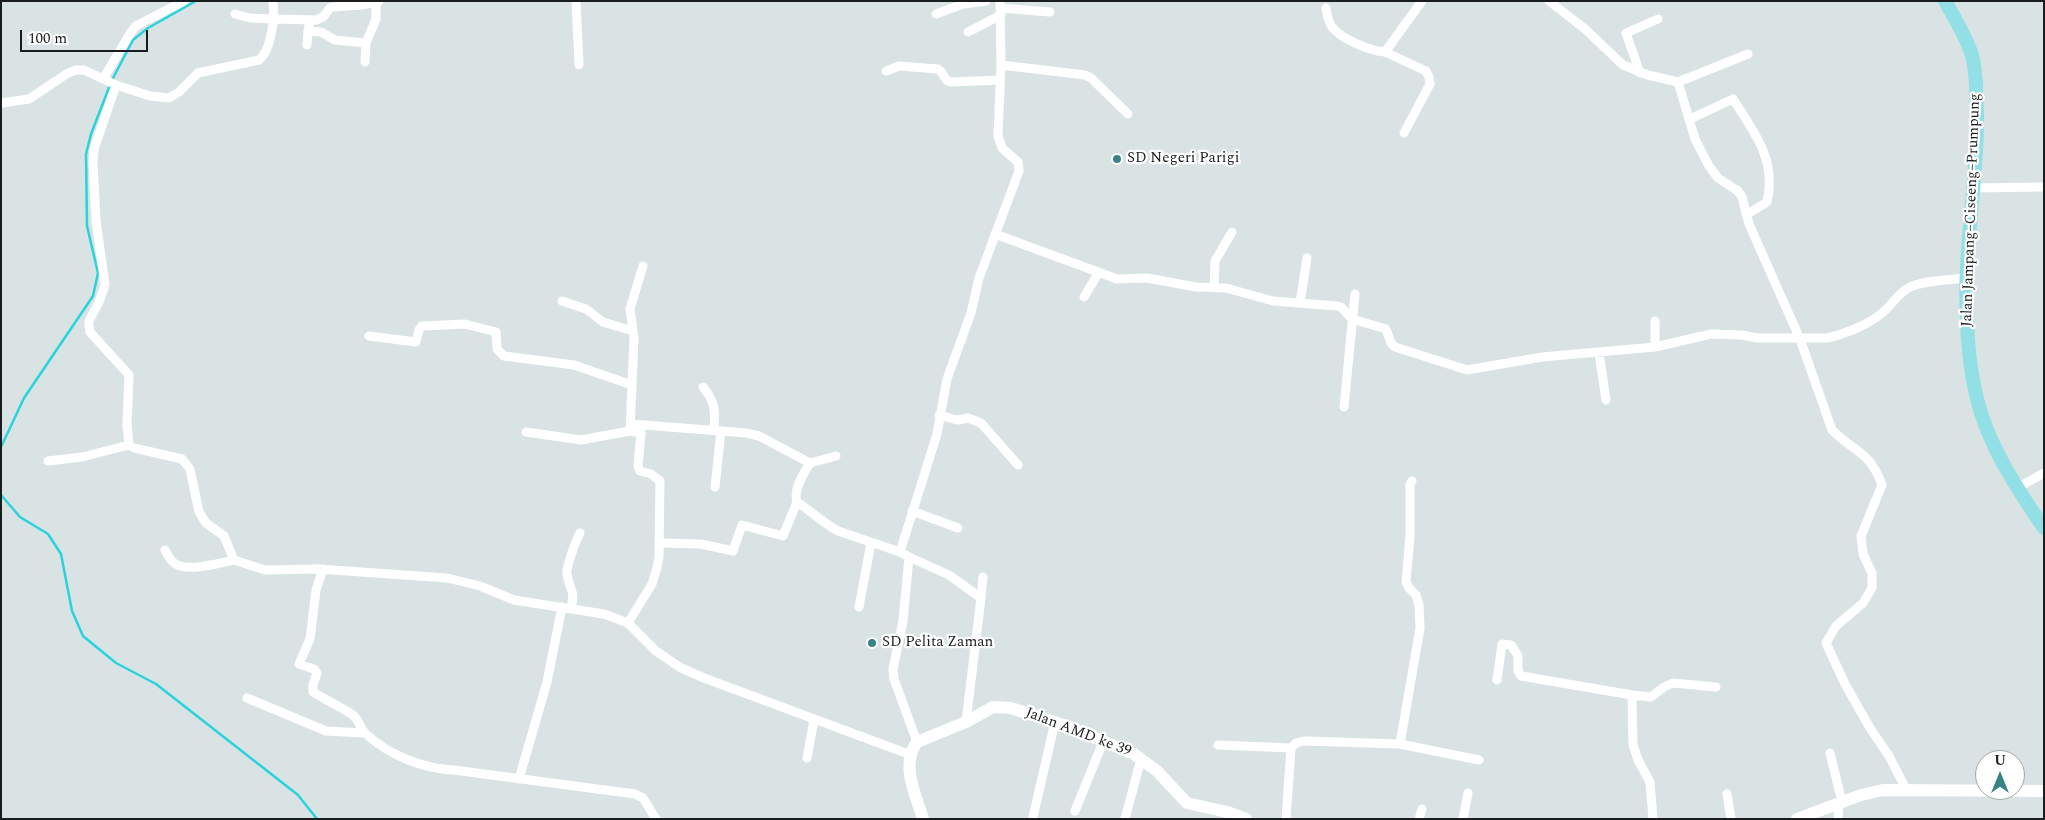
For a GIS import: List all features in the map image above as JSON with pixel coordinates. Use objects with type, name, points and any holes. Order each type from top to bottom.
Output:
[{"type":"main road","name":"Jalan Jampang–Ciseeng–Prumpung","points":[[1945,1],[1964,35],[1975,70],[1977,132],[1967,278],[1967,332],[1972,376],[1978,401],[1992,441],[2017,488],[2044,528]]},
{"type":"street","points":[[103,79],[136,26],[184,1]]},
{"type":"street","points":[[1,103],[29,100],[68,73],[76,70],[84,70],[116,85],[150,96],[169,98],[179,92],[198,73],[259,60],[270,41],[274,19],[273,1]]},
{"type":"street","points":[[576,1],[580,65]]},
{"type":"street","points":[[936,14],[962,4],[986,1]]},
{"type":"street","points":[[1385,52],[1422,1]]},
{"type":"street","points":[[1549,1],[1585,29],[1623,65],[1640,73],[1678,82],[1748,54]]},
{"type":"street","points":[[235,14],[250,18],[310,20],[320,19],[333,7],[377,2],[375,26],[366,43],[365,62]]},
{"type":"street","points":[[923,819],[909,770],[910,755],[917,742],[894,679],[893,670],[904,621],[904,554],[912,511],[937,434],[947,380],[971,313],[979,278],[1019,171],[1018,162],[1002,148],[998,136],[1001,65],[1000,8]]},
{"type":"street","points":[[968,32],[1000,8],[1050,12]]},
{"type":"street","points":[[1326,8],[1332,28],[1359,44],[1375,51],[1385,52],[1426,72],[1430,77],[1430,84],[1404,133]]},
{"type":"street","points":[[1640,73],[1626,33],[1658,19]]},
{"type":"street","points":[[308,45],[310,20]]},
{"type":"street","points":[[308,31],[321,32],[335,40],[366,43]]},
{"type":"street","points":[[1001,65],[1085,75],[1091,78],[1128,114]]},
{"type":"street","points":[[886,71],[899,66],[938,69],[946,80],[950,82],[1000,80]]},
{"type":"street","points":[[1678,82],[1695,139],[1709,166],[1718,178],[1740,194],[1746,215],[1800,339],[1832,430],[1842,440],[1862,452],[1876,469],[1882,486],[1861,536],[1863,554],[1872,573],[1872,588],[1863,603],[1836,626],[1826,643],[1845,684],[1907,791]]},
{"type":"street","points":[[116,85],[94,149],[96,221],[105,285],[99,302],[89,320],[89,326],[90,332],[129,375],[127,425],[129,446]]},
{"type":"street","points":[[1690,118],[1733,99],[1752,129],[1764,152],[1769,170],[1769,191],[1766,202],[1746,215]]},
{"type":"street","points":[[1973,188],[2044,187]]},
{"type":"street","points":[[1214,288],[1216,262],[1232,232]]},
{"type":"street","points":[[995,234],[1122,279],[1147,278],[1196,287],[1238,290],[1267,300],[1341,307],[1352,319],[1386,329],[1391,343],[1395,347],[1442,361],[1462,370],[1473,370],[1542,357],[1655,347],[1717,334],[1757,338],[1827,338],[1837,336],[1874,319],[1882,314],[1901,293],[1911,287],[1967,278]]},
{"type":"street","points":[[1300,303],[1307,258]]},
{"type":"street","points":[[631,427],[633,331],[630,315],[631,301],[643,266]]},
{"type":"street","points":[[1084,298],[1099,272]]},
{"type":"street","points":[[1344,407],[1355,294]]},
{"type":"street","points":[[562,301],[586,308],[603,322],[633,331]]},
{"type":"street","points":[[1654,320],[1655,347]]},
{"type":"street","points":[[369,336],[416,342],[422,326],[466,324],[496,332],[497,349],[504,356],[574,366],[632,385]]},
{"type":"street","points":[[1599,353],[1606,400]]},
{"type":"street","points":[[703,387],[714,401],[718,430],[715,487]]},
{"type":"street","points":[[939,415],[957,420],[968,418],[981,423],[1018,465]]},
{"type":"street","points":[[628,623],[652,584],[658,562],[660,481],[651,474],[640,471],[638,466],[640,433],[631,427]]},
{"type":"street","points":[[526,432],[581,440],[631,427],[718,430],[758,436],[810,463],[836,456]]},
{"type":"street","points":[[48,461],[82,458],[129,446],[182,460],[190,470],[199,512],[206,523],[224,536],[234,560]]},
{"type":"street","points":[[659,542],[701,544],[733,551],[742,525],[783,536],[797,502],[795,498],[798,489],[810,463]]},
{"type":"street","points":[[2017,488],[2044,473]]},
{"type":"street","points":[[1400,744],[1420,628],[1417,598],[1406,582],[1410,536],[1410,484],[1412,481]]},
{"type":"street","points":[[797,502],[812,511],[830,527],[904,554],[949,576],[980,598]]},
{"type":"street","points":[[912,511],[958,528]]},
{"type":"street","points":[[519,779],[548,682],[566,608],[573,601],[567,567],[580,533]]},
{"type":"street","points":[[859,607],[871,543]]},
{"type":"street","points":[[164,550],[174,563],[184,567],[196,567],[234,560],[265,570],[323,569],[447,578],[480,586],[514,600],[604,614],[628,623],[656,650],[681,668],[910,755]]},
{"type":"street","points":[[323,569],[316,590],[310,639],[298,664],[314,669],[317,673],[313,692],[354,716],[361,723],[364,733]]},
{"type":"street","points":[[966,722],[983,577]]},
{"type":"street","points":[[1497,680],[1502,644],[1511,645],[1516,653],[1518,671],[1521,676],[1651,697],[1673,683],[1716,687]]},
{"type":"street","points":[[1632,695],[1633,745],[1638,760],[1650,782],[1653,819]]},
{"type":"street","points":[[247,698],[326,731],[364,733],[385,748],[436,770],[454,770],[635,794],[646,802],[656,819]]},
{"type":"street","name":"Jalan AMD ke 39","points":[[917,742],[966,722],[986,710],[998,706],[1055,722],[1104,742],[1141,759],[1157,771],[1187,803],[1246,819]]},
{"type":"street","points":[[807,758],[814,720]]},
{"type":"street","points":[[1033,817],[1055,722]]},
{"type":"street","points":[[1286,819],[1291,748],[1296,743],[1304,741],[1400,744],[1479,760]]},
{"type":"street","points":[[1074,811],[1104,742]]},
{"type":"street","points":[[1218,745],[1291,748]]},
{"type":"street","points":[[1830,753],[1841,802],[1838,819]]},
{"type":"street","points":[[1124,819],[1141,759]]},
{"type":"street","points":[[1797,819],[1870,792],[2044,791]]},
{"type":"street","points":[[1463,819],[1468,793]]},
{"type":"street","points":[[1727,794],[1731,819]]},
{"type":"street","points":[[1419,819],[1422,809]]},
{"type":"waterway","points":[[112,80],[133,40],[148,28],[196,1]]},
{"type":"waterway","points":[[1,447],[24,398],[93,296],[98,273],[87,226],[86,154],[91,134],[110,85]]},
{"type":"waterway","points":[[1,495],[20,517],[48,534],[61,554],[72,611],[83,636],[116,663],[156,684],[298,795],[317,819]]},
{"type":"place","name":"SD Negeri Parigi","points":[[1117,159]]},
{"type":"place","name":"SD Pelita Zaman","points":[[872,643]]}]
